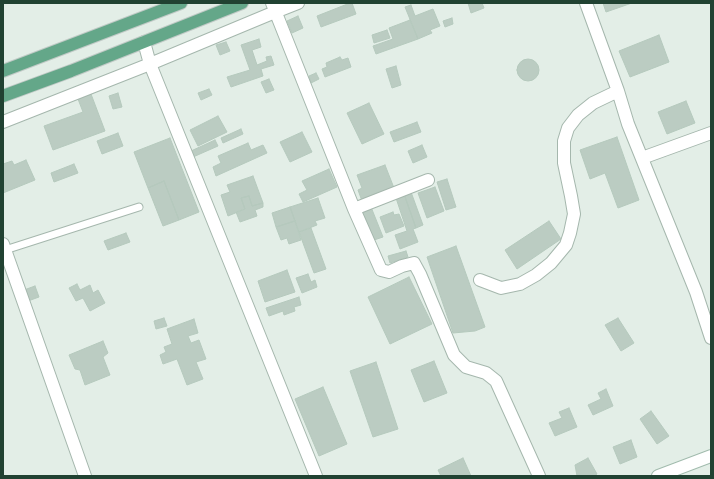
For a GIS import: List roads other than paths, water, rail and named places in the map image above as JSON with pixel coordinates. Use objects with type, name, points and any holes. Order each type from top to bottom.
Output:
[{"type":"main road","points":[[3,71],[181,3]]},
{"type":"main road","points":[[3,96],[242,3]]},
{"type":"street","points":[[3,122],[150,64],[273,7],[298,3]]},
{"type":"street","points":[[586,3],[618,91],[628,124],[696,292],[711,338]]},
{"type":"street","points":[[273,7],[354,209],[381,270],[389,272],[402,266],[414,263],[454,355],[466,366],[486,373],[496,381],[539,476]]},
{"type":"street","points":[[144,42],[150,64],[316,476]]},
{"type":"street","points":[[480,280],[501,288],[520,284],[536,275],[551,263],[566,244],[574,214],[564,163],[564,141],[568,128],[578,115],[593,103],[618,91]]},
{"type":"street","points":[[642,158],[711,133]]},
{"type":"street","points":[[354,209],[428,180]]},
{"type":"street","points":[[4,247],[85,476]]},
{"type":"street","points":[[658,476],[711,456]]},
{"type":"lane","points":[[4,247],[139,207]]}]
